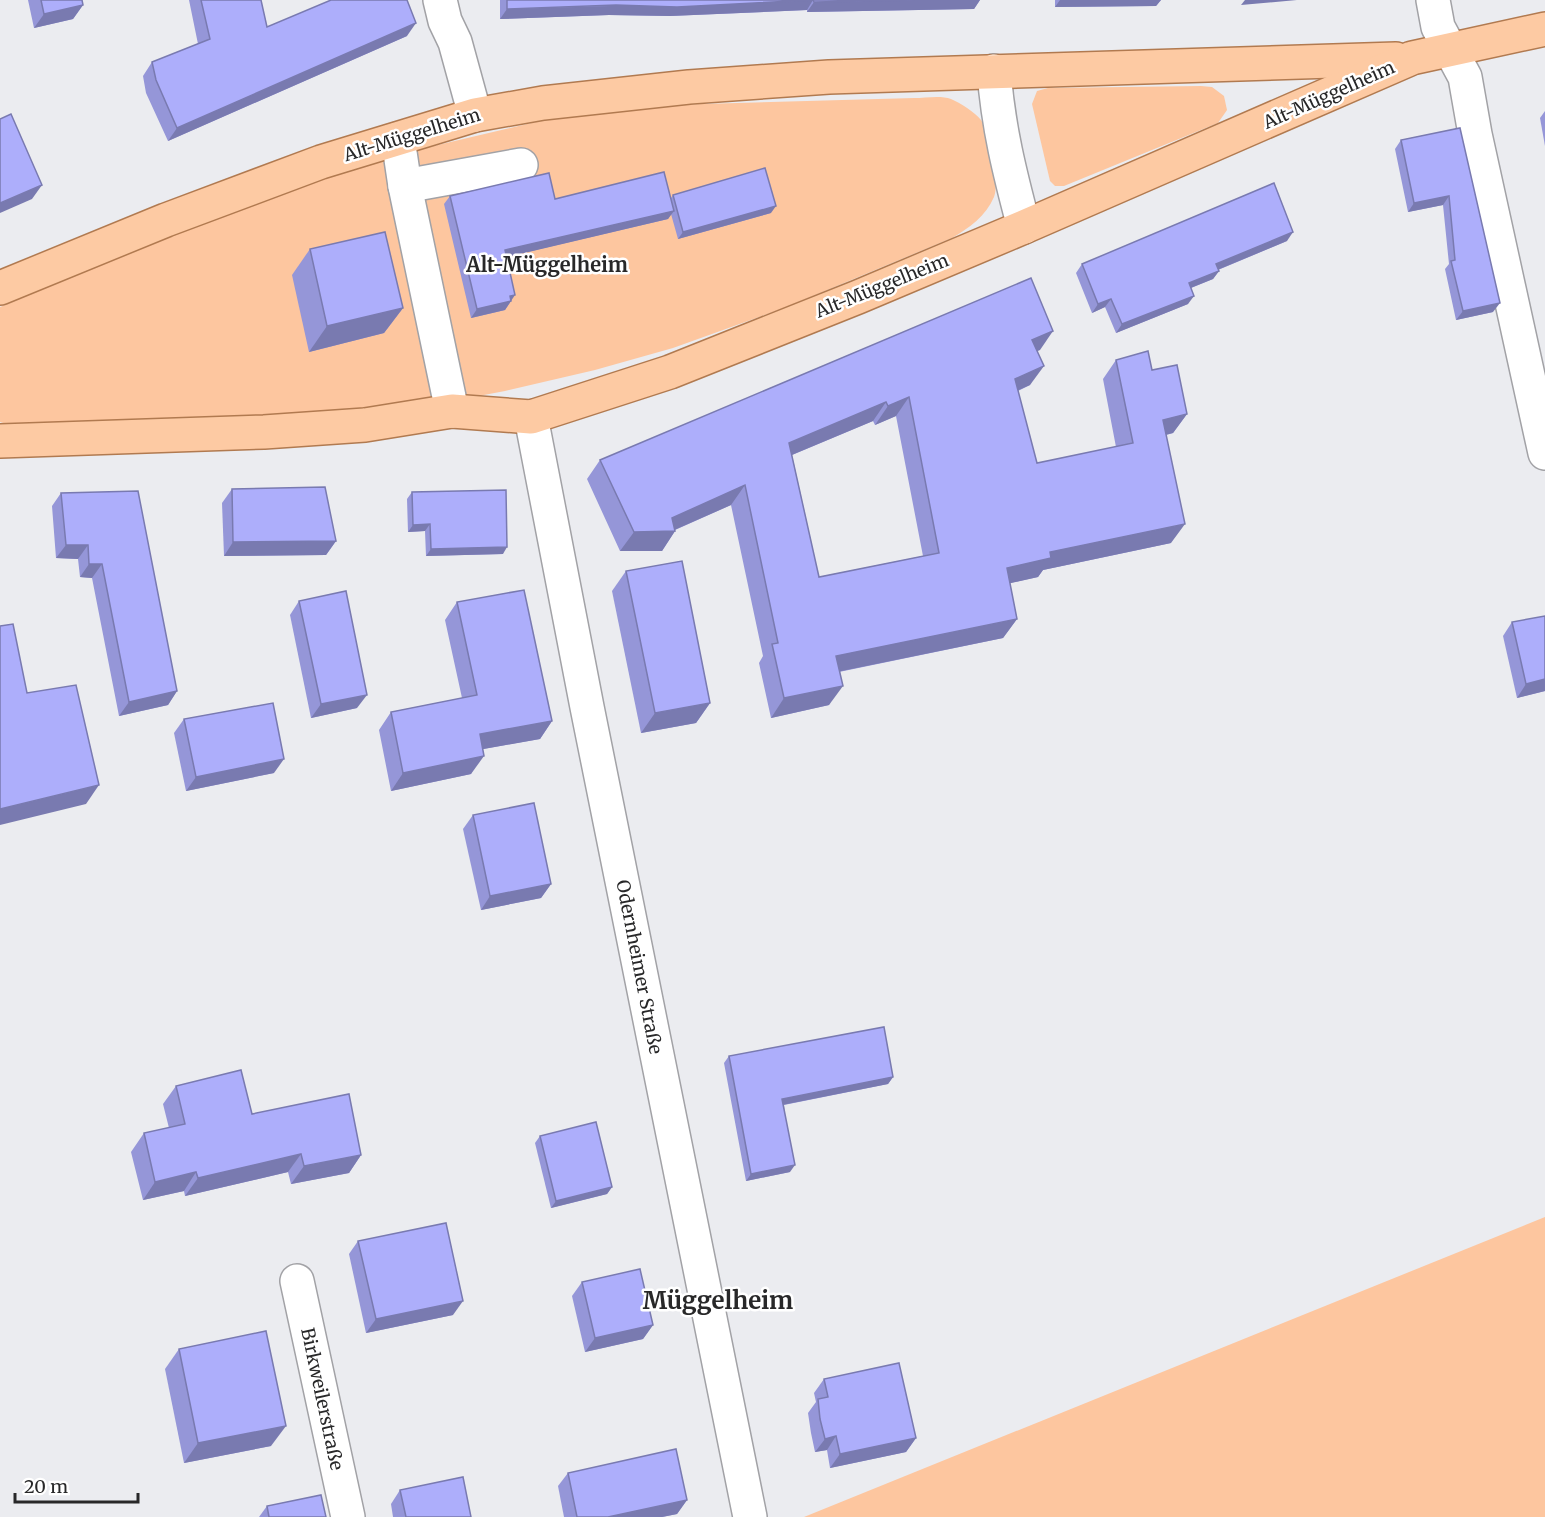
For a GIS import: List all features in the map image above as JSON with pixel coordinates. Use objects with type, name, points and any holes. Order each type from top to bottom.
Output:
[{"type":"main road","points":[[1412,58],[1545,29]]},
{"type":"main road","name":"Alt-Müggelheim","points":[[0,288],[166,220],[310,166],[475,115],[566,99],[830,77],[1412,58]]},
{"type":"main road","name":"Alt-Müggelheim","points":[[0,441],[264,432],[365,425],[452,411],[531,417],[670,372],[1024,227],[1412,58]]},
{"type":"street","points":[[440,0],[445,21],[458,52],[475,115]]},
{"type":"street","points":[[1433,0],[1438,27],[1465,77],[1545,453]]},
{"type":"street","points":[[994,71],[1004,147],[1024,227]]},
{"type":"street","points":[[398,139],[405,186],[452,411]]},
{"type":"street","points":[[405,186],[521,165]]},
{"type":"street","name":"Odernheimer Straße","points":[[531,417],[750,1517]]},
{"type":"street","name":"Birkweilerstraße","points":[[297,1281],[348,1517]]},
{"type":"shaded area","points":[[1212,87],[1224,96],[1227,110],[1218,123],[1064,186],[1055,186],[1050,181],[1032,104],[1037,91],[1048,88]]},
{"type":"shaded area","points":[[938,97],[951,99],[967,108],[981,120],[984,126],[991,146],[996,190],[991,204],[982,216],[952,238],[784,308],[673,348],[595,370],[505,391],[426,406],[347,417],[10,425],[0,422],[0,307],[167,237],[358,166],[391,156],[574,113],[629,106]]},
{"type":"shaded area","points":[[1545,1217],[1545,1517],[804,1517]]},
{"type":"building","points":[[41,0],[82,0],[83,5],[44,14]]},
{"type":"building","points":[[201,0],[261,0],[267,27],[331,0],[407,0],[416,23],[177,128],[156,80],[152,62],[210,39]]},
{"type":"building","points":[[507,0],[813,0],[677,7],[616,5],[507,9]]},
{"type":"building","points":[[813,0],[915,0],[814,2]]},
{"type":"building","points":[[11,114],[42,185],[0,203],[0,119]]},
{"type":"building","points":[[1460,128],[1500,303],[1463,311],[1451,261],[1455,260],[1449,196],[1414,203],[1401,140]]},
{"type":"building","points":[[765,168],[776,206],[683,232],[673,195]]},
{"type":"building","points":[[664,172],[674,211],[505,250],[515,295],[510,296],[511,301],[477,309],[450,196],[549,173],[555,199]]},
{"type":"building","points":[[1274,183],[1293,232],[1216,264],[1219,271],[1189,283],[1194,296],[1122,324],[1111,299],[1098,304],[1082,264]]},
{"type":"building","points":[[385,232],[403,308],[327,326],[310,249]]},
{"type":"building","points":[[1031,278],[1053,331],[1032,340],[1044,366],[1015,379],[1037,463],[1133,443],[1116,360],[1148,351],[1152,370],[1177,365],[1187,414],[1163,420],[1185,524],[1050,552],[1051,558],[1007,568],[1017,619],[836,656],[843,686],[784,698],[772,644],[778,643],[745,485],[672,518],[675,531],[634,532],[600,460]],"holes":[[[909,397],[939,553],[819,577],[789,443],[886,402],[888,406]]]},
{"type":"building","points":[[325,487],[336,541],[233,542],[232,489]]},
{"type":"building","points":[[506,490],[507,547],[431,549],[430,524],[413,525],[412,492]]},
{"type":"building","points":[[138,491],[177,691],[129,702],[102,564],[89,564],[88,545],[66,545],[61,493]]},
{"type":"building","points":[[682,561],[710,703],[655,713],[626,571]]},
{"type":"building","points":[[524,590],[552,721],[480,734],[484,756],[403,773],[391,712],[477,695],[457,602]]},
{"type":"building","points":[[346,591],[367,695],[321,704],[299,601]]},
{"type":"building","points":[[1545,616],[1545,679],[1526,684],[1512,622]]},
{"type":"building","points":[[13,624],[27,693],[76,685],[99,785],[0,809],[0,626]]},
{"type":"building","points":[[273,703],[284,759],[196,777],[184,719]]},
{"type":"building","points":[[534,803],[551,884],[490,896],[473,815]]},
{"type":"building","points":[[884,1027],[893,1077],[782,1099],[795,1165],[751,1174],[729,1056]]},
{"type":"building","points":[[241,1070],[252,1114],[349,1094],[361,1155],[304,1166],[301,1154],[198,1178],[196,1172],[155,1182],[144,1133],[185,1124],[176,1086]]},
{"type":"building","points":[[596,1122],[612,1187],[556,1201],[540,1136]]},
{"type":"building","points":[[446,1223],[463,1301],[376,1319],[358,1241]]},
{"type":"building","points":[[640,1269],[653,1325],[595,1338],[582,1282]]},
{"type":"building","points":[[266,1331],[286,1426],[198,1443],[179,1349]]},
{"type":"building","points":[[899,1363],[916,1438],[840,1454],[836,1436],[825,1439],[820,1419],[818,1399],[828,1397],[824,1379]]},
{"type":"building","points":[[676,1449],[687,1500],[608,1517],[577,1517],[568,1473]]},
{"type":"building","points":[[463,1477],[471,1517],[406,1517],[400,1490]]},
{"type":"building","points":[[321,1495],[326,1517],[269,1517],[267,1506]]},
{"type":"district","name":"Alt-Müggelheim","points":[[547,265]]},
{"type":"district","name":"Müggelheim","points":[[718,1301]]}]
